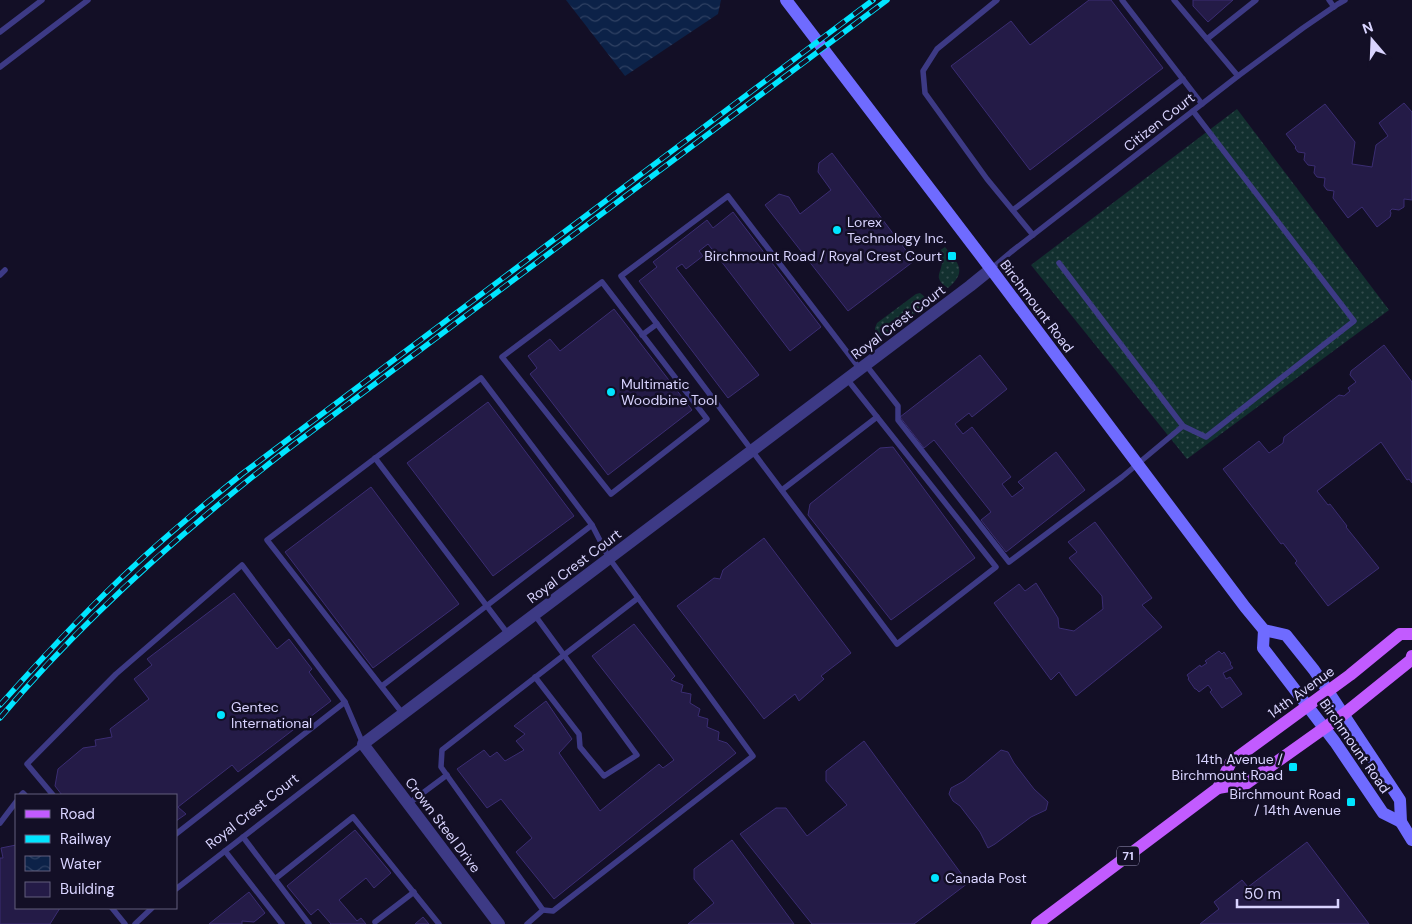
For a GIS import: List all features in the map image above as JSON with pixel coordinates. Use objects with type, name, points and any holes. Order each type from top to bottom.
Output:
[{"type":"main road","name":"Birchmount Road","points":[[786,0],[1264,630],[1286,635],[1314,670],[1400,800],[1401,822]]},
{"type":"main road","name":"Birchmount Road","points":[[1264,630],[1263,648],[1325,728],[1384,812],[1401,822],[1412,840]]},
{"type":"main road","name":"14th Avenue","points":[[1037,924],[1218,788],[1231,762],[1350,675],[1400,634],[1412,634]]},
{"type":"main road","name":"14th Avenue","points":[[1218,788],[1247,783],[1344,714],[1411,660],[1412,656]]},
{"type":"street","name":"Royal Crest Court","points":[[363,744],[991,269]]},
{"type":"street","name":"Crown Steel Drive","points":[[363,744],[498,924]]},
{"type":"lane","points":[[0,32],[42,0]]},
{"type":"lane","points":[[0,67],[88,0]]},
{"type":"lane","points":[[997,0],[937,49],[923,71],[925,93],[987,179],[1033,235]]},
{"type":"lane","points":[[1122,0],[1202,104]]},
{"type":"lane","points":[[1174,0],[1238,76]]},
{"type":"lane","points":[[1207,39],[1256,0]]},
{"type":"lane","points":[[1330,0],[1334,7]]},
{"type":"lane","name":"Citizen Court","points":[[991,269],[1238,76],[1345,0]]},
{"type":"lane","points":[[1013,210],[1182,79]]},
{"type":"lane","points":[[1059,263],[1183,426],[1206,437],[1354,321],[1193,111]]},
{"type":"lane","points":[[847,379],[996,567],[896,644],[621,276],[728,196],[863,367],[898,406],[898,420],[1008,562],[1122,477],[1183,426]]},
{"type":"lane","points":[[602,282],[642,335],[707,419],[612,494],[502,357],[602,282]]},
{"type":"lane","points":[[642,335],[657,324]]},
{"type":"lane","points":[[403,714],[267,540],[481,378],[592,526],[609,558],[753,756],[554,911],[543,910],[527,924]]},
{"type":"lane","points":[[782,490],[877,417]]},
{"type":"lane","points":[[375,458],[508,634]]},
{"type":"lane","points":[[382,686],[592,526]]},
{"type":"lane","points":[[52,794],[27,764],[116,674],[242,565],[345,702],[363,744]]},
{"type":"lane","points":[[543,910],[441,767],[442,750],[638,598]]},
{"type":"lane","points":[[534,614],[637,755],[604,776],[580,747],[579,734],[535,677]]},
{"type":"lane","points":[[178,832],[345,702]]},
{"type":"lane","name":"Royal Crest Court","points":[[178,887],[363,744]]},
{"type":"lane","points":[[408,804],[447,775]]},
{"type":"lane","points":[[0,823],[15,803]]},
{"type":"lane","points":[[275,879],[353,817],[439,924]]},
{"type":"lane","points":[[243,837],[309,924]]},
{"type":"lane","points":[[225,851],[282,924]]},
{"type":"lane","points":[[375,922],[414,892]]},
{"type":"lane","points":[[113,909],[125,924]]},
{"type":"lane","points":[[137,923],[150,909]]},
{"type":"green space","points":[[1237,109],[1389,310],[1187,459],[1031,265]]},
{"type":"green space","points":[[945,247],[959,267],[958,277],[948,288],[939,278],[942,259],[939,251]]},
{"type":"green space","points":[[920,293],[926,299],[926,306],[888,335],[880,336],[875,334],[877,323]]},
{"type":"water","points":[[566,0],[721,0],[718,14],[625,76]]},
{"type":"building","points":[[1089,0],[1111,0],[1163,68],[1030,170],[951,66],[1011,21],[1030,45]]},
{"type":"building","points":[[1193,0],[1233,0],[1208,22],[1193,6]]},
{"type":"building","points":[[1404,103],[1412,112],[1412,200],[1404,199],[1404,207],[1399,210],[1392,209],[1390,217],[1377,227],[1362,207],[1348,218],[1333,198],[1334,191],[1327,190],[1324,186],[1325,178],[1317,177],[1314,173],[1315,166],[1308,165],[1304,160],[1305,153],[1298,152],[1286,134],[1325,104],[1355,142],[1352,164],[1372,167],[1376,145],[1388,136],[1379,123]]},
{"type":"building","name":"Lorex Technology Inc.","points":[[832,153],[914,261],[848,311],[765,205],[779,194],[789,197],[800,214],[831,190],[818,172],[819,163]]},
{"type":"building","points":[[733,212],[821,327],[790,351],[708,244],[699,251],[703,256],[686,269],[682,264],[676,268],[759,375],[728,398],[639,281],[657,267],[653,262],[707,220],[713,228]]},
{"type":"building","name":"Multimatic Woodbine Tool","points":[[614,309],[692,410],[608,475],[530,374],[537,368],[528,356],[550,339],[560,351]]},
{"type":"building","points":[[1384,345],[1412,382],[1412,483],[1409,479],[1407,480],[1381,442],[1317,491],[1328,505],[1330,504],[1379,568],[1328,606],[1295,563],[1297,561],[1283,543],[1281,544],[1223,469],[1259,441],[1269,453],[1283,443],[1284,437],[1339,395],[1344,396],[1350,391],[1348,388],[1356,382],[1350,375],[1351,371]]},
{"type":"building","points":[[980,355],[1007,389],[972,417],[969,413],[955,424],[963,434],[972,427],[1011,477],[1002,484],[1012,497],[1024,488],[1018,482],[1056,452],[1085,490],[1006,552],[981,520],[991,512],[934,440],[924,448],[900,417]]},
{"type":"building","points":[[488,402],[574,516],[493,576],[407,463]]},
{"type":"building","points":[[893,447],[975,558],[891,620],[808,515],[810,504],[880,448]]},
{"type":"building","points":[[371,487],[459,604],[373,668],[285,552]]},
{"type":"building","points":[[1095,522],[1152,598],[1142,605],[1162,627],[1076,696],[1059,672],[1051,680],[994,603],[1019,584],[1025,591],[1036,583],[1058,618],[1059,628],[1074,631],[1103,609],[1102,596],[1069,558],[1077,552],[1068,542]]},
{"type":"building","points":[[764,538],[851,653],[821,676],[824,679],[799,701],[795,694],[764,719],[677,606],[714,578],[720,579],[723,570]]},
{"type":"building","name":"Gentec International","points":[[234,593],[277,649],[289,639],[312,669],[309,672],[331,701],[238,772],[232,765],[178,807],[178,794],[61,794],[55,786],[58,769],[83,748],[96,746],[95,740],[112,737],[110,729],[149,699],[134,679],[152,665],[147,659]]},
{"type":"building","points":[[634,624],[675,676],[671,680],[683,685],[681,692],[691,694],[690,703],[700,709],[698,716],[708,719],[707,727],[719,732],[718,740],[727,743],[736,753],[554,899],[516,852],[532,838],[501,799],[487,808],[457,769],[484,750],[490,757],[497,752],[505,761],[524,750],[516,741],[525,734],[514,726],[546,701],[572,739],[559,753],[600,811],[659,764],[663,768],[674,760],[592,656]]},
{"type":"building","points":[[1219,651],[1222,654],[1224,652],[1233,668],[1223,673],[1226,679],[1230,677],[1242,694],[1222,708],[1210,692],[1212,690],[1208,685],[1199,692],[1195,689],[1187,675],[1200,665],[1201,667],[1207,663],[1205,661]]},
{"type":"building","points":[[864,741],[968,883],[914,924],[812,924],[740,834],[776,808],[786,808],[807,836],[847,805],[826,781],[826,771]]},
{"type":"building","points":[[1001,750],[1008,752],[1034,789],[1048,802],[1046,810],[1031,817],[988,848],[980,832],[949,794],[951,788],[964,781]]},
{"type":"building","name":"Gentec International","points":[[178,807],[186,814],[178,820]]},
{"type":"building","points":[[355,830],[391,873],[374,888],[366,878],[339,900],[357,921],[361,918],[366,924],[331,924],[318,909],[311,915],[287,886]]},
{"type":"building","points":[[732,840],[794,924],[688,924],[714,903],[694,879],[694,869]]},
{"type":"building","points":[[1307,842],[1369,924],[1200,924],[1219,909],[1214,902],[1242,880],[1248,887]]},
{"type":"building","points":[[15,845],[15,909],[59,909],[50,924],[0,924],[0,858],[3,858],[1,848]]},
{"type":"building","points":[[249,892],[265,913],[254,922],[242,921],[242,924],[209,924]]},
{"type":"building","points":[[423,917],[429,924],[415,924]]},
{"type":"railway","points":[[0,705],[117,582],[174,530],[228,485],[873,0]]},
{"type":"railway","points":[[0,718],[32,681],[100,611],[171,545],[246,482],[887,0]]},
{"type":"place","name":"Lorex Technology Inc.","points":[[837,230]]},
{"type":"place","name":"Birchmount Road / Royal Crest Court","points":[[952,256]]},
{"type":"place","name":"Multimatic Woodbine Tool","points":[[611,392]]},
{"type":"place","name":"Gentec International","points":[[221,715]]},
{"type":"place","name":"14th Avenue / Birchmount Road","points":[[1293,767]]},
{"type":"place","name":"Birchmount Road / 14th Avenue","points":[[1351,802]]},
{"type":"place","name":"Canada Post","points":[[935,878]]}]
